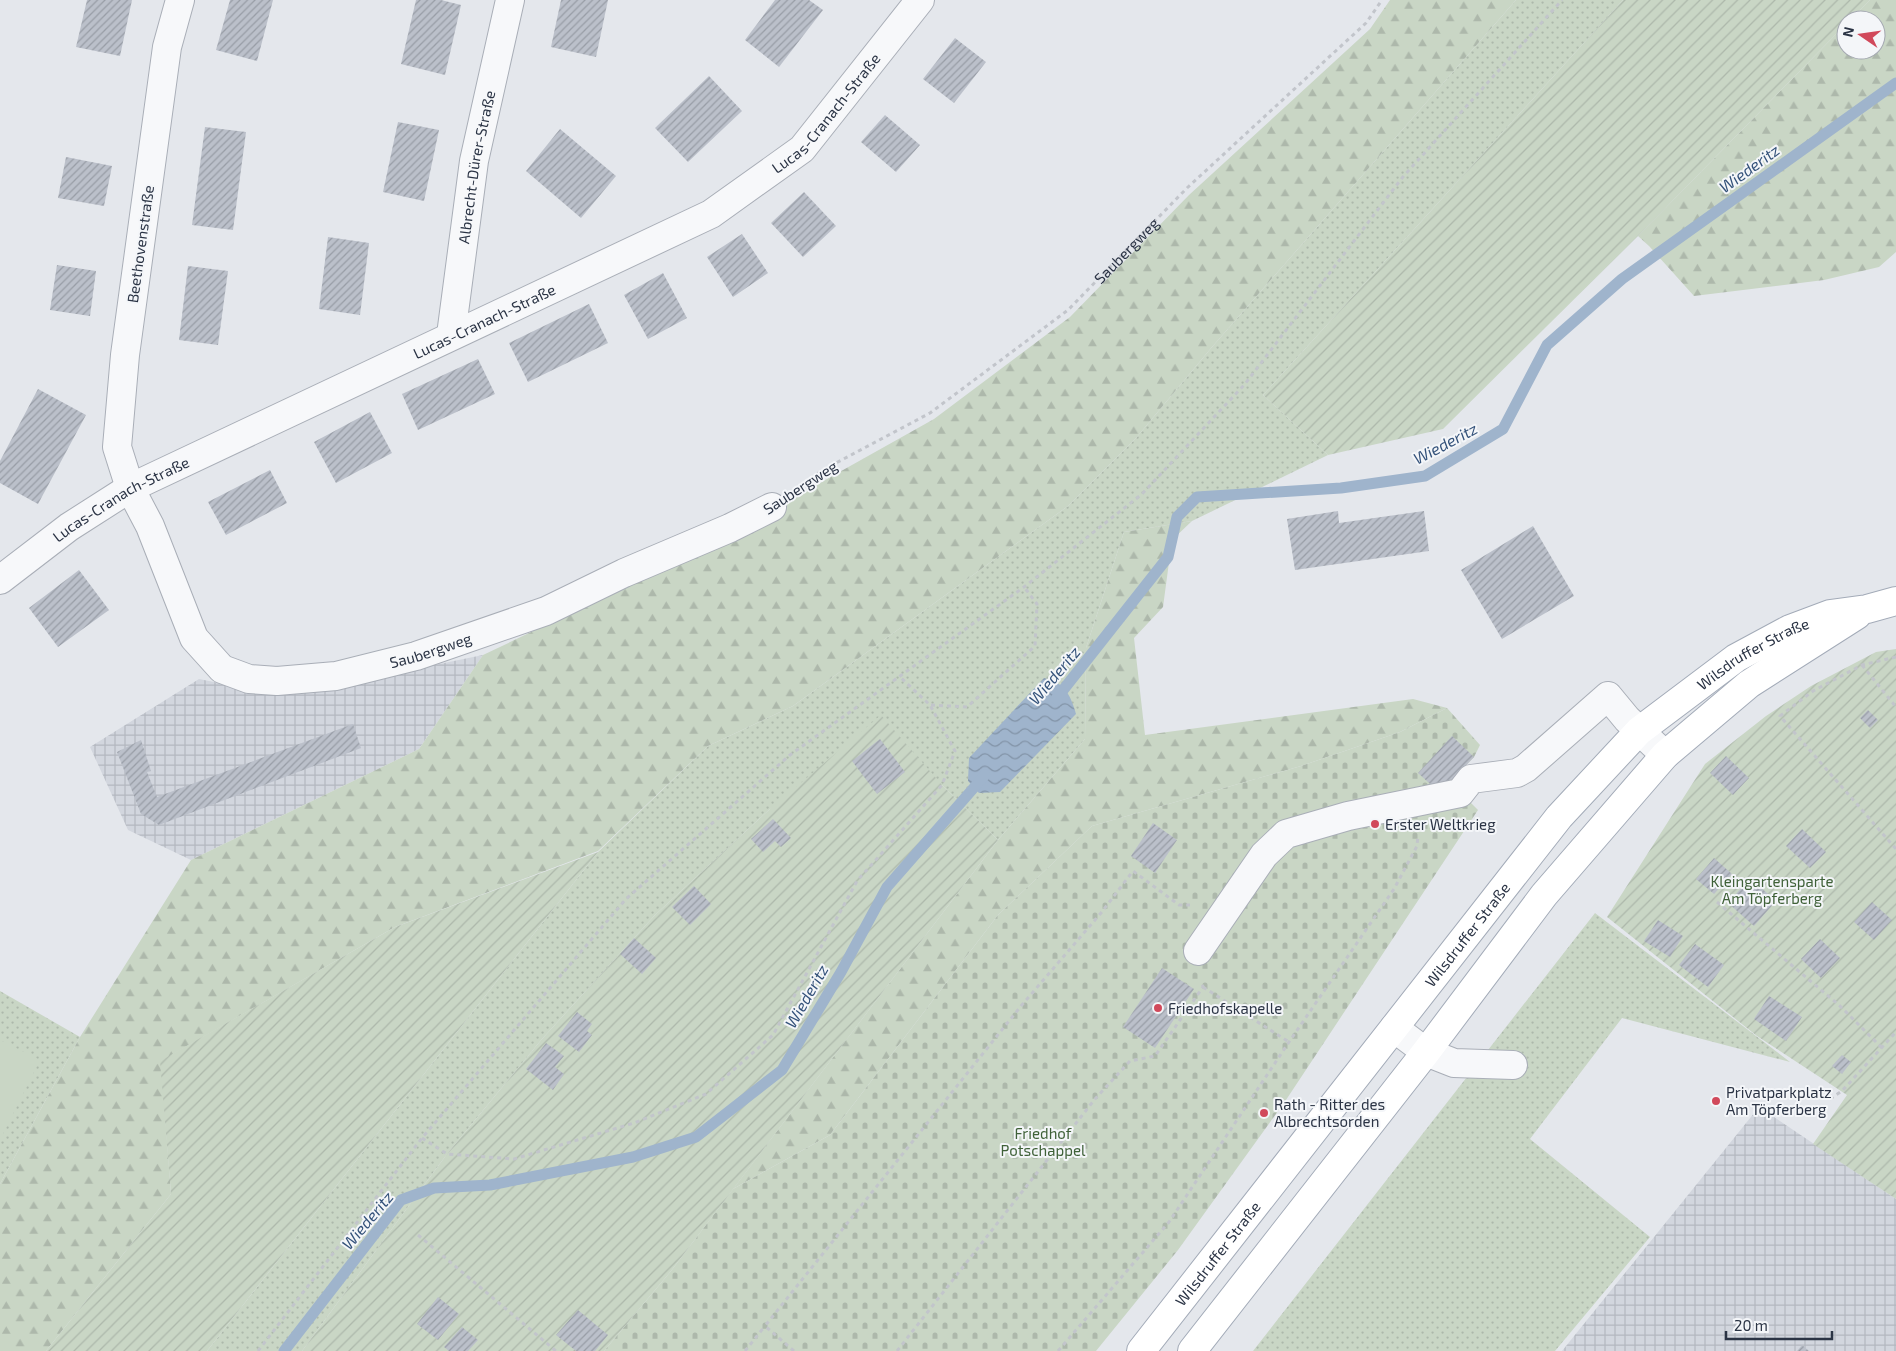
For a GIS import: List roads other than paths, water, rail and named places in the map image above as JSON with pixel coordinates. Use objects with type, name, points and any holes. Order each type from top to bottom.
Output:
[{"type":"main road","name":"Wilsdruffer Straße","points":[[1141,1351],[1559,817],[1639,731],[1736,658],[1790,629],[1830,614],[1867,609],[1896,601]]},
{"type":"main road","name":"Wilsdruffer Straße","points":[[1192,1351],[1426,1052],[1544,895],[1665,754],[1749,684],[1867,609]]},
{"type":"street","name":"Beethovenstraße","points":[[130,488],[117,447],[125,355],[167,47],[180,0]]},
{"type":"street","name":"Albrecht-Dürer-Straße","points":[[451,335],[474,161],[510,0]]},
{"type":"street","name":"Lucas-Cranach-Straße","points":[[0,580],[69,527],[130,488],[711,214],[802,149],[920,0]]},
{"type":"street","name":"Saubergweg","points":[[130,488],[150,526],[194,638],[222,669],[248,679],[277,681],[336,676],[416,656],[546,611],[624,573],[730,528],[772,507]]},
{"type":"street","points":[[1198,951],[1264,855],[1286,834],[1348,816],[1460,793],[1471,780],[1517,773],[1526,768],[1608,696],[1639,731],[1665,754]]},
{"type":"street","points":[[1394,1028],[1426,1052],[1454,1063],[1513,1065]]},
{"type":"water","points":[[1044,678],[1057,683],[1066,690],[1076,714],[1000,792],[979,793],[968,781],[969,758]]},
{"type":"waterway","name":"Wiederitz","points":[[1056,699],[1168,557],[1177,517],[1197,497],[1341,488],[1425,476],[1503,429],[1547,345],[1622,279],[1896,83]]},
{"type":"waterway","name":"Wiederitz","points":[[284,1351],[401,1200],[434,1188],[490,1185],[633,1157],[696,1137],[782,1070],[841,972],[887,887],[985,775]]},
{"type":"place","name":"Erster Weltkrieg","points":[[1375,824]]},
{"type":"place","name":"Friedhofskapelle","points":[[1158,1008]]},
{"type":"place","name":"Privatparkplatz Am Töpferberg","points":[[1716,1101]]},
{"type":"place","name":"Rath - Ritter des Albrechtsorden","points":[[1264,1113]]},
{"type":"park label","name":"Kleingartensparte Am Töpferberg","points":[[1772,890]]},
{"type":"park label","name":"Friedhof Potschappel","points":[[1043,1142]]}]
